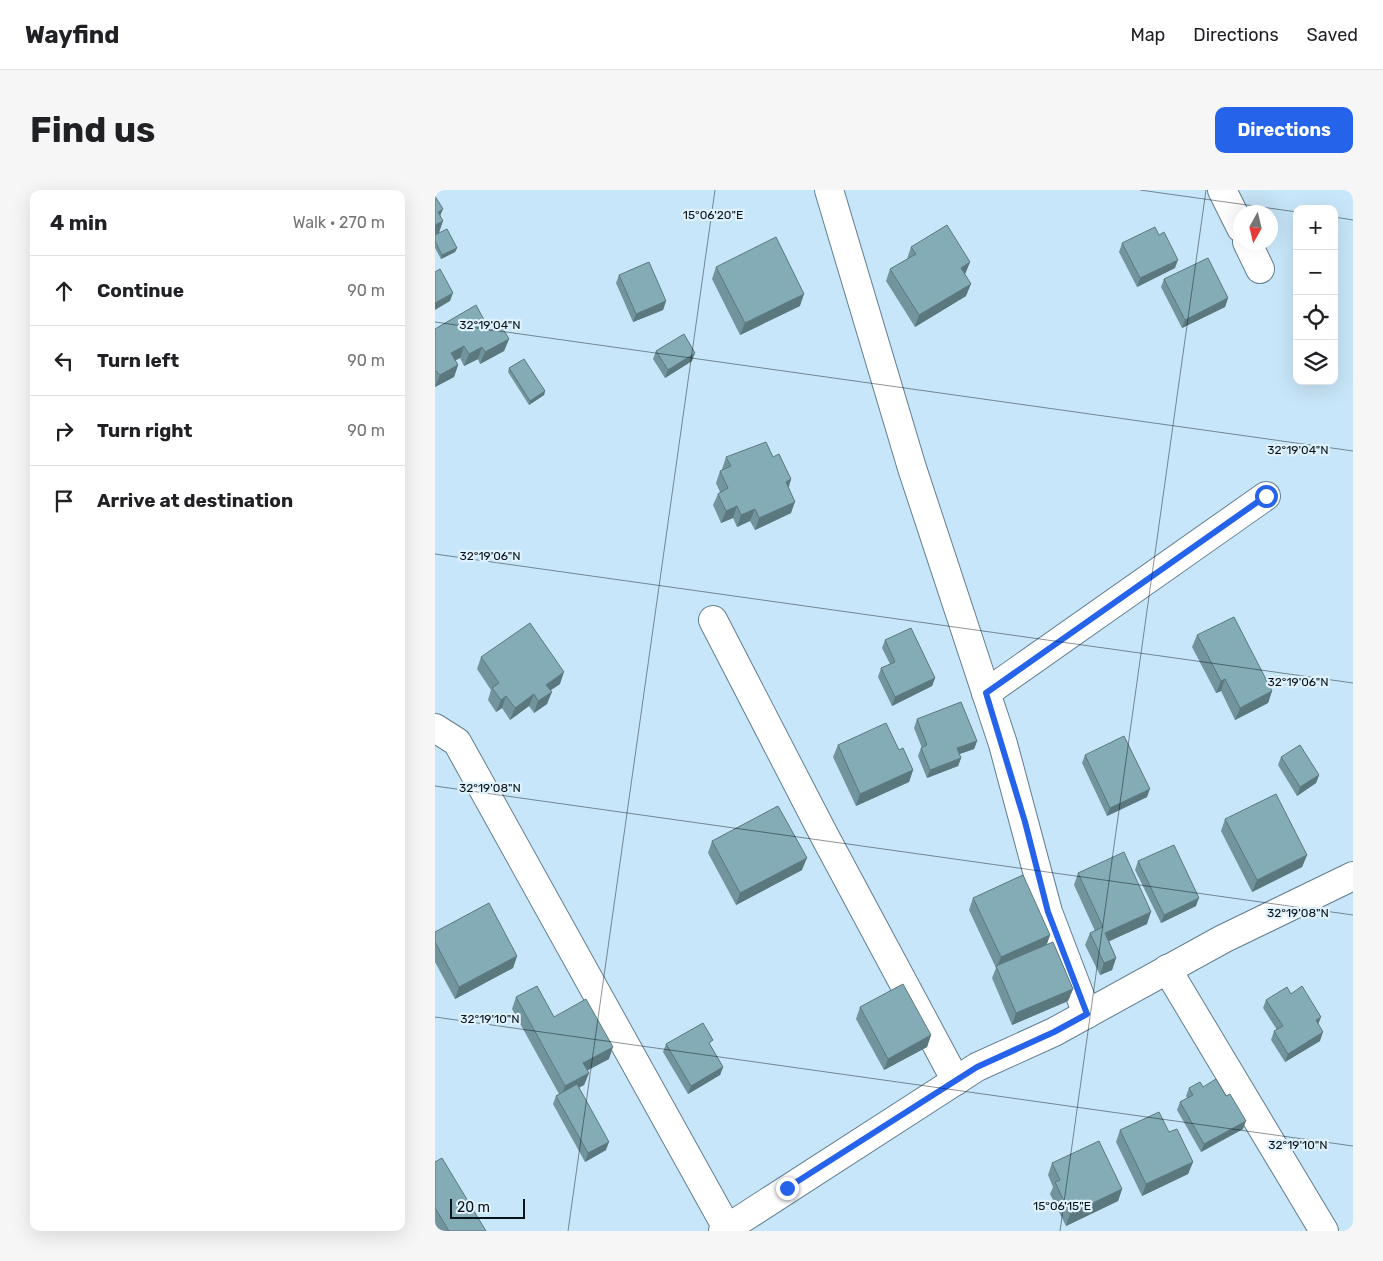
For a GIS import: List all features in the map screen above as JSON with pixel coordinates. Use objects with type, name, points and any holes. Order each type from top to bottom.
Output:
[{"type":"street","points":[[829,190],[912,468],[986,693],[1025,822],[1048,912],[1087,1014]]},
{"type":"street","points":[[1222,190],[1233,212]]},
{"type":"street","points":[[1251,250],[1260,269]]},
{"type":"street","points":[[986,693],[1266,496]]},
{"type":"street","points":[[713,620],[819,825],[956,1081]]},
{"type":"street","points":[[435,728],[457,742],[725,1229],[977,1067],[1054,1032],[1167,969],[1353,876]]},
{"type":"street","points":[[1167,969],[1324,1231]]},
{"type":"building","points":[[435,196],[443,209],[438,212],[443,221],[435,225]]},
{"type":"building","points":[[947,225],[970,262],[961,268],[971,284],[919,315],[890,269],[916,254],[911,247]]},
{"type":"building","points":[[1155,227],[1159,235],[1164,232],[1178,260],[1140,278],[1122,243]]},
{"type":"building","points":[[447,229],[457,248],[442,255],[435,241],[435,235]]},
{"type":"building","points":[[776,237],[804,294],[745,323],[716,267]]},
{"type":"building","points":[[1208,258],[1228,298],[1185,320],[1164,279]]},
{"type":"building","points":[[649,262],[666,301],[636,314],[619,275]]},
{"type":"building","points":[[440,269],[453,293],[435,303],[435,272]]},
{"type":"building","points":[[476,305],[490,331],[501,325],[509,339],[485,352],[482,347],[469,354],[464,346],[451,353],[458,365],[440,375],[435,371],[435,329]]},
{"type":"building","points":[[684,334],[695,353],[668,370],[656,351]]},
{"type":"building","points":[[524,359],[545,391],[530,401],[509,368]]},
{"type":"building","points":[[766,442],[773,457],[779,454],[791,479],[786,482],[795,502],[759,518],[755,509],[741,515],[737,506],[726,511],[718,494],[728,488],[720,471],[731,466],[726,457]]},
{"type":"building","points":[[1234,617],[1272,691],[1240,708],[1225,679],[1221,681],[1197,635]]},
{"type":"building","points":[[530,623],[564,672],[546,685],[552,692],[538,701],[534,694],[515,708],[506,696],[501,700],[492,688],[499,683],[481,657]]},
{"type":"building","points":[[911,628],[935,678],[895,697],[881,668],[895,662],[885,640]]},
{"type":"building","points":[[961,702],[977,741],[957,748],[961,758],[930,770],[921,748],[927,745],[917,719]]},
{"type":"building","points":[[886,723],[899,750],[903,748],[913,770],[860,794],[838,745]]},
{"type":"building","points":[[1124,736],[1150,789],[1110,808],[1085,755]]},
{"type":"building","points":[[1300,745],[1319,775],[1300,787],[1281,757]]},
{"type":"building","points":[[1276,794],[1307,855],[1257,880],[1225,819]]},
{"type":"building","points":[[778,806],[807,858],[740,893],[712,841]]},
{"type":"building","points":[[1174,845],[1199,898],[1164,915],[1138,861]]},
{"type":"building","points":[[1124,852],[1151,912],[1105,933],[1116,958],[1104,963],[1090,933],[1103,927],[1078,873]]},
{"type":"building","points":[[1023,875],[1050,935],[1001,957],[973,898]]},
{"type":"building","points":[[489,903],[517,956],[459,987],[435,942],[435,932]]},
{"type":"building","points":[[1053,942],[1073,989],[1016,1013],[996,966]]},
{"type":"building","points":[[903,984],[931,1035],[888,1059],[860,1007]]},
{"type":"building","points":[[537,986],[554,1017],[586,999],[613,1047],[583,1063],[589,1073],[565,1086],[516,997]]},
{"type":"building","points":[[1302,986],[1321,1017],[1316,1020],[1323,1032],[1288,1054],[1274,1031],[1283,1026],[1266,1000],[1287,987],[1291,994]]},
{"type":"building","points":[[703,1023],[713,1040],[709,1043],[723,1067],[691,1086],[666,1044]]},
{"type":"building","points":[[1216,1079],[1226,1096],[1230,1094],[1246,1121],[1204,1144],[1180,1102],[1193,1095],[1189,1088],[1200,1082],[1203,1087]]},
{"type":"building","points":[[577,1084],[609,1142],[588,1153],[556,1096]]},
{"type":"building","points":[[1159,1112],[1169,1132],[1177,1129],[1193,1162],[1146,1184],[1120,1130]]},
{"type":"building","points":[[1099,1141],[1122,1189],[1070,1214],[1055,1182],[1060,1180],[1052,1163]]},
{"type":"building","points":[[442,1158],[486,1231],[449,1231],[435,1208],[435,1162]]},
{"type":"route","points":[[787,1188],[977,1067],[1054,1032],[1087,1014],[1048,912],[1003,744],[986,693],[1266,496]]}]
